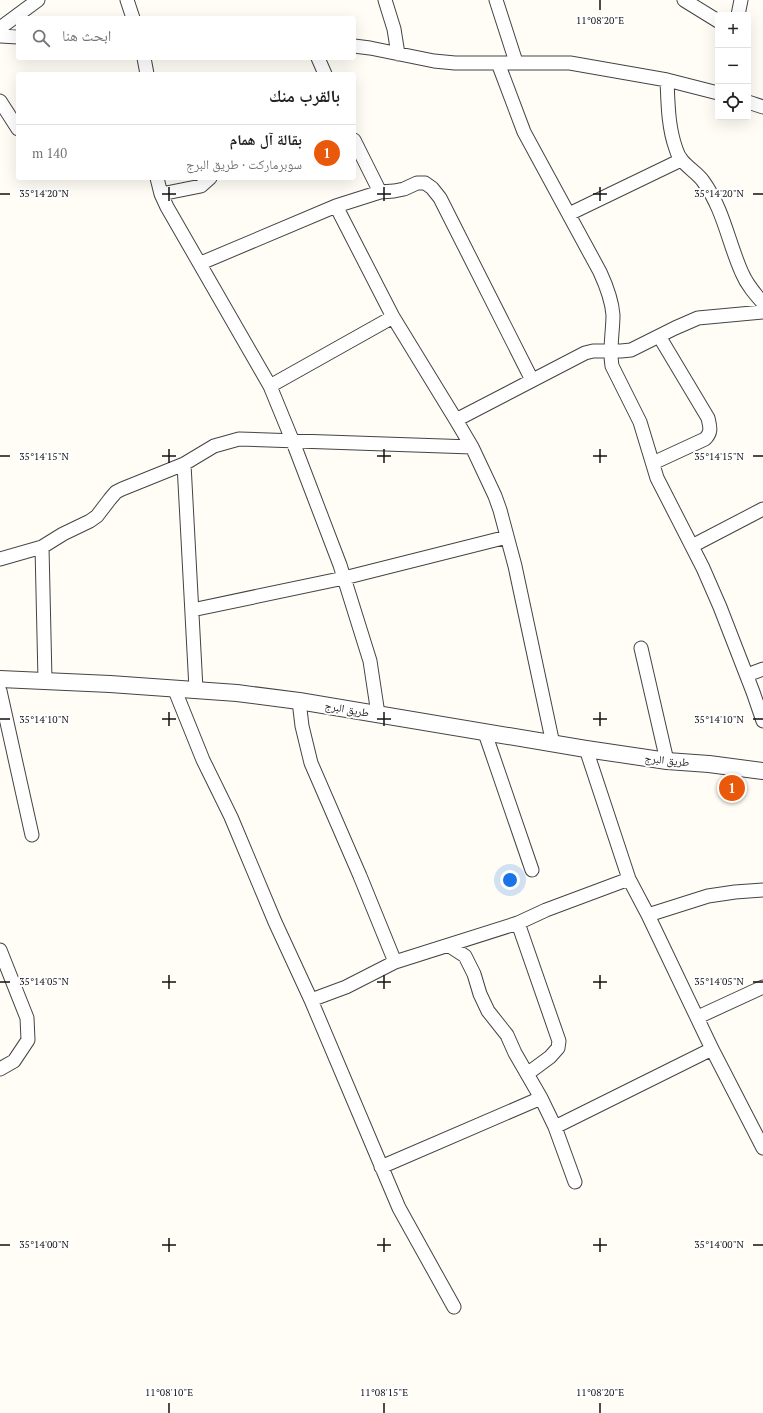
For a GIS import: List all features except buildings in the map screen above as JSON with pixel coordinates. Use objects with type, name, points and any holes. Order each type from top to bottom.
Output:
[{"type":"street","points":[[16,16],[38,0]]},
{"type":"street","points":[[127,0],[131,16]]},
{"type":"street","points":[[385,0],[394,30],[398,54]]},
{"type":"street","points":[[684,0],[715,19]]},
{"type":"street","points":[[739,12],[742,0]]},
{"type":"street","points":[[501,2],[516,62]]},
{"type":"street","points":[[0,28],[16,16]]},
{"type":"street","points":[[0,36],[16,37]]},
{"type":"street","points":[[356,46],[434,61],[455,63],[570,63],[667,80],[715,92]]},
{"type":"street","points":[[144,60],[147,72]]},
{"type":"street","points":[[319,60],[323,72]]},
{"type":"street","points":[[498,63],[524,132],[600,272],[606,287],[613,314],[611,352],[612,366],[640,422],[657,478],[703,568],[720,607],[747,675],[763,721]]},
{"type":"street","points":[[667,80],[671,133],[676,151],[681,160],[702,180],[716,201],[742,274],[753,293],[763,303]]},
{"type":"street","points":[[0,101],[16,126]]},
{"type":"street","points":[[751,103],[763,107]]},
{"type":"street","points":[[356,144],[380,192]]},
{"type":"street","points":[[569,214],[681,160]]},
{"type":"street","points":[[158,180],[161,194],[270,386],[293,442],[344,578],[370,661],[378,714]]},
{"type":"street","points":[[161,194],[201,186],[208,180]]},
{"type":"street","points":[[201,263],[336,206],[380,192],[404,188],[417,183],[425,183],[432,188],[440,198],[532,380]]},
{"type":"street","points":[[336,206],[393,317],[472,448],[495,496],[515,566],[553,744]]},
{"type":"street","points":[[456,420],[585,353],[593,351],[611,352],[631,350],[698,318],[763,312]]},
{"type":"street","points":[[270,386],[393,317]]},
{"type":"street","points":[[653,463],[704,439],[709,435],[711,429],[708,418],[659,336]]},
{"type":"street","points":[[0,559],[42,547],[62,534],[90,521],[97,516],[116,492],[184,464],[214,446],[239,439],[472,448]]},
{"type":"street","points":[[184,464],[196,689]]},
{"type":"street","points":[[692,546],[763,509]]},
{"type":"street","points":[[192,610],[344,578],[507,537]]},
{"type":"street","points":[[42,547],[45,680]]},
{"type":"street","points":[[641,648],[667,761]]},
{"type":"street","points":[[747,675],[763,669]]},
{"type":"street","name":"طريق البرج","points":[[0,679],[45,680],[196,689],[299,701],[586,749],[667,761],[709,764],[763,771]]},
{"type":"street","points":[[174,688],[203,760],[231,818],[275,922],[311,1000],[399,1208],[454,1307]]},
{"type":"street","points":[[0,691],[32,835]]},
{"type":"street","points":[[299,701],[302,726],[311,763],[358,869],[395,962]]},
{"type":"street","points":[[485,733],[532,870]]},
{"type":"street","points":[[586,749],[629,879],[698,1017],[712,1049],[763,1148]]},
{"type":"street","points":[[311,1000],[346,987],[395,962],[518,923],[546,910],[629,879]]},
{"type":"street","points":[[648,916],[708,896],[763,890]]},
{"type":"street","points":[[518,923],[559,1041],[558,1048],[550,1057],[527,1074]]},
{"type":"street","points":[[448,945],[465,956],[474,974],[480,994],[488,1011],[507,1035],[515,1053],[541,1098],[555,1127],[575,1182]]},
{"type":"street","points":[[0,950],[27,1018],[28,1040],[14,1061],[0,1070]]},
{"type":"street","points":[[698,1017],[763,987]]},
{"type":"street","points":[[555,1127],[712,1049]]},
{"type":"street","points":[[381,1167],[541,1098]]},
{"type":"place","name":"بقالة آل همام","points":[[732,788]]}]
